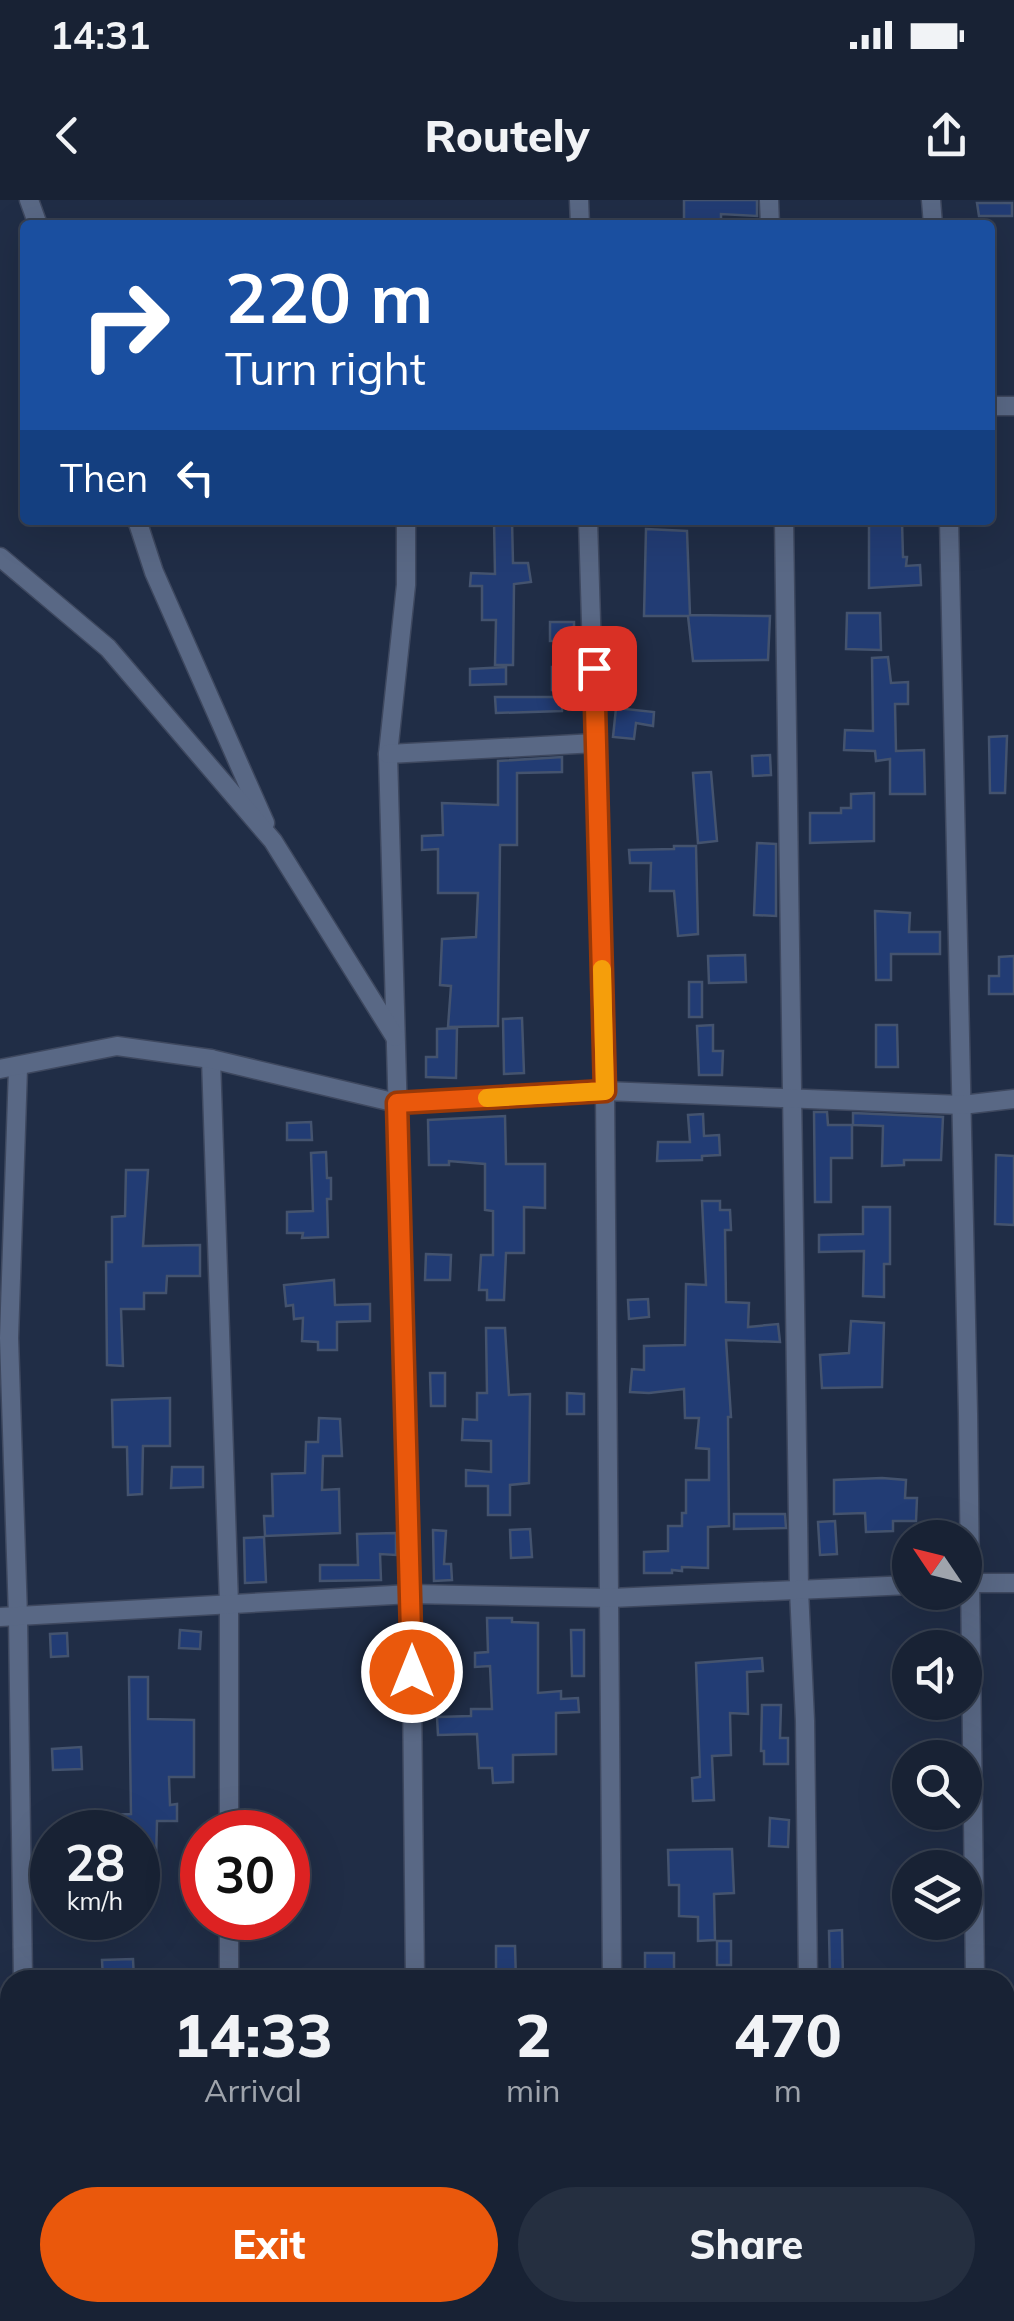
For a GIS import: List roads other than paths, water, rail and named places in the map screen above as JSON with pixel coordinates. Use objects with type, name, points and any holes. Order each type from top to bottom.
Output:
[{"type":"street","points":[[139,525],[154,572],[274,841],[395,1038]]},
{"type":"street","points":[[406,525],[406,585],[388,754],[412,1594],[415,1970]]},
{"type":"street","points":[[588,525],[605,1091],[612,1970]]},
{"type":"street","points":[[784,525],[808,1970]]},
{"type":"street","points":[[949,525],[966,1520]]},
{"type":"street","points":[[0,556],[108,648],[274,841]]},
{"type":"street","points":[[388,754],[596,743]]},
{"type":"street","points":[[23,1970],[9,1617],[9,1068],[117,1046],[212,1059],[397,1103],[605,1091],[962,1104],[1014,1098]]},
{"type":"street","points":[[212,1059],[229,1604],[229,1810]]},
{"type":"street","points":[[982,1582],[1014,1583]]},
{"type":"street","points":[[9,1617],[412,1594],[611,1598],[892,1586]]},
{"type":"street","points":[[967,1610],[974,1970]]},
{"type":"street","points":[[229,1940],[229,1970]]}]
